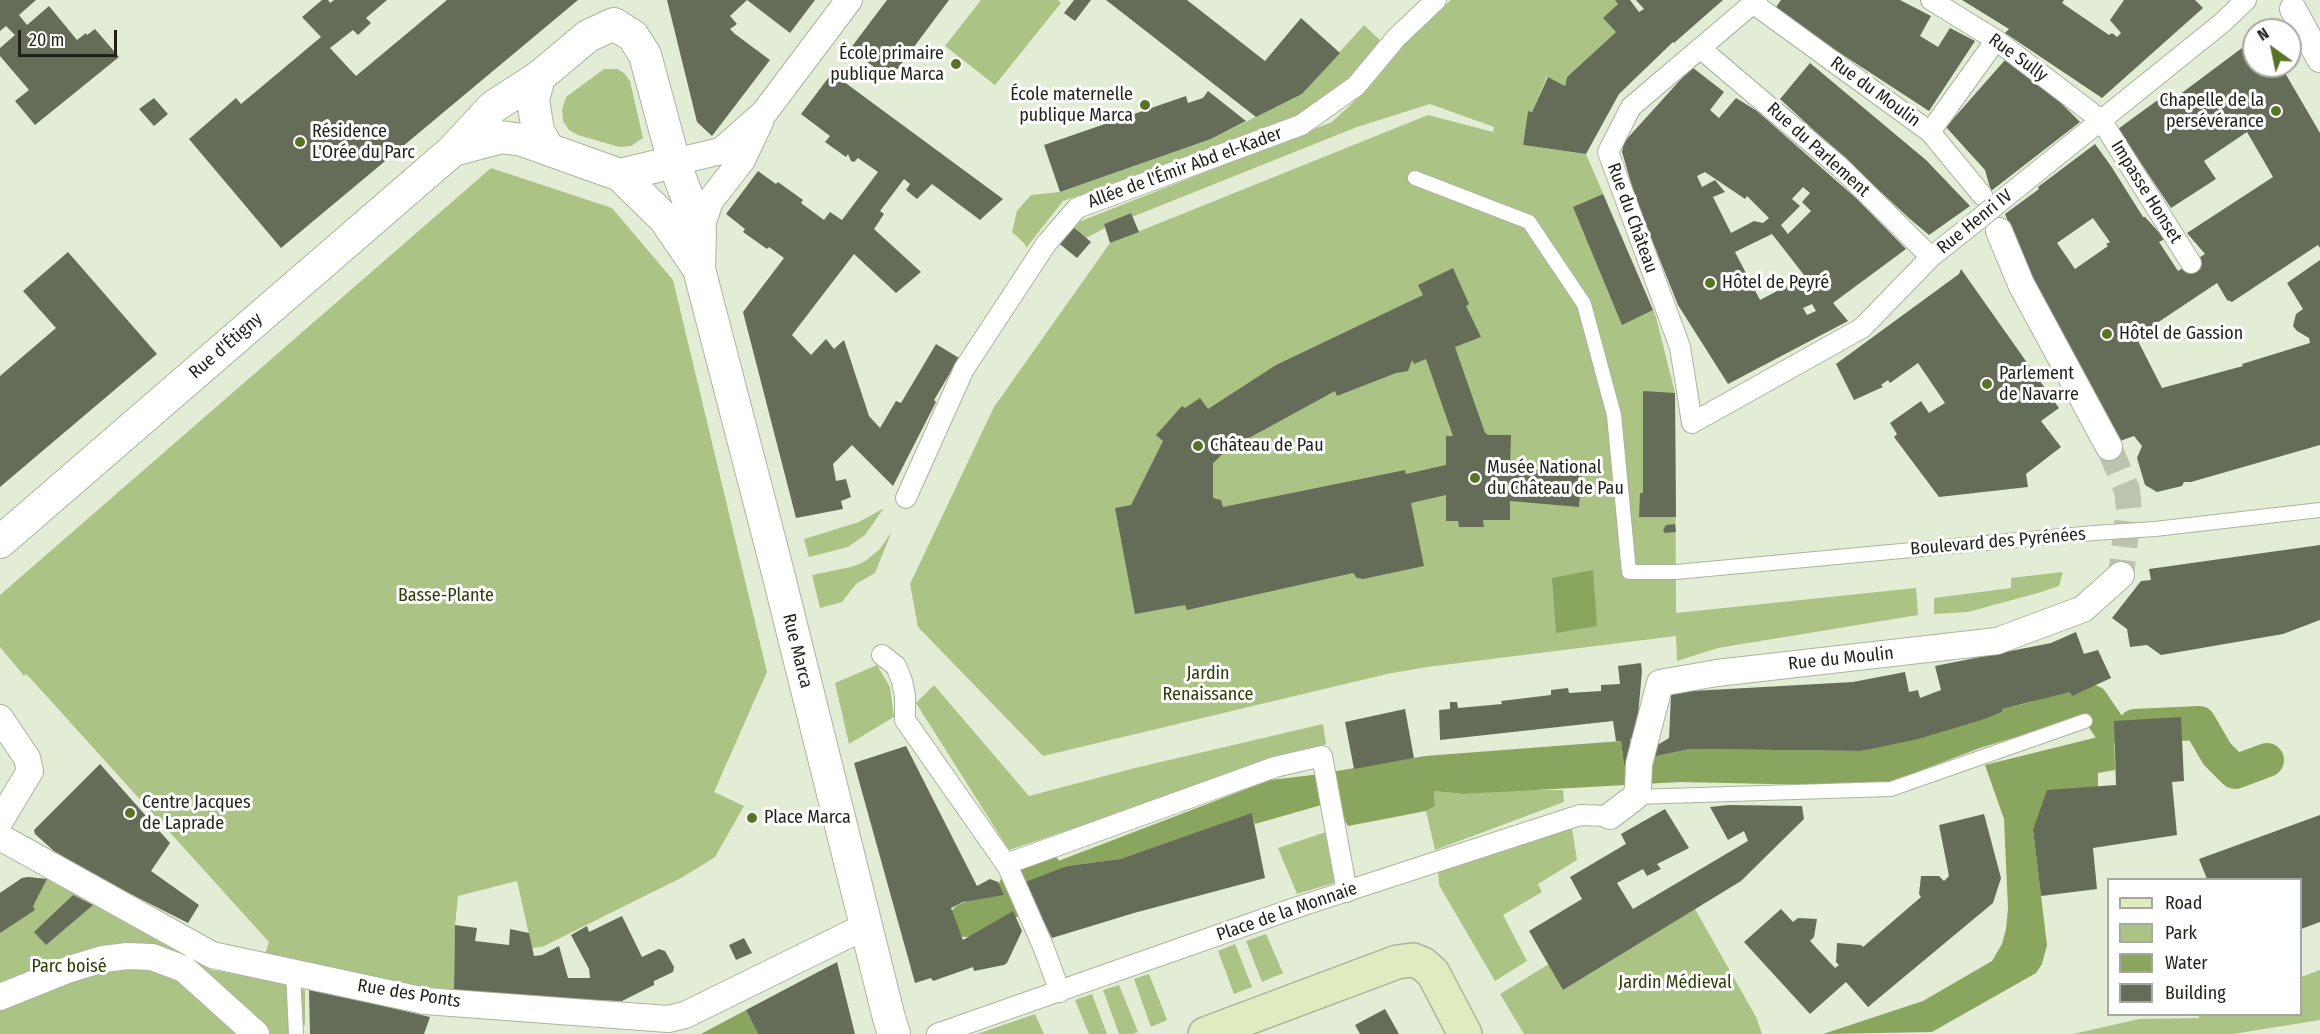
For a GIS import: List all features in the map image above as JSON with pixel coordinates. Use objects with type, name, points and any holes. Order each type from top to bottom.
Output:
[{"type":"main road","points":[[1205,1034],[1397,962],[1413,960],[1423,964],[1433,973],[1465,1034]]},
{"type":"street","points":[[620,175],[721,151],[764,113],[849,0]]},
{"type":"street","name":"Rue Sully","points":[[1931,0],[1996,40],[2101,120]]},
{"type":"street","name":"Rue Henri IV","points":[[1692,423],[1862,328],[1931,257],[1989,225],[1990,199],[2101,120],[2222,23],[2246,0]]},
{"type":"street","name":"Allée de l'Émir Abd el-Kader","points":[[906,498],[964,369],[1046,244],[1077,208],[1301,125],[1356,86],[1429,2]]},
{"type":"street","name":"Rue du Château","points":[[1692,423],[1680,347],[1608,152],[1631,107],[1755,2]]},
{"type":"street","name":"Rue du Moulin","points":[[1755,2],[1930,132],[1990,199]]},
{"type":"street","points":[[2292,3],[2320,59]]},
{"type":"street","name":"Rue d'Étigny","points":[[0,542],[452,151],[493,107],[539,76],[617,12]]},
{"type":"street","name":"Rue Marca","points":[[617,12],[645,55],[674,162],[700,231],[699,269],[780,579],[894,1034]]},
{"type":"street","points":[[1930,132],[1996,40]]},
{"type":"street","name":"Rue du Parlement","points":[[1700,48],[1840,167],[1931,257]]},
{"type":"street","points":[[539,76],[533,100],[538,131],[547,147]]},
{"type":"street","points":[[700,231],[710,201],[742,160],[764,113]]},
{"type":"street","name":"Impasse Honset","points":[[2101,120],[2191,263]]},
{"type":"street","name":"Rue d'Étigny","points":[[452,151],[501,137],[547,147],[620,175]]},
{"type":"street","name":"Rue Marca","points":[[620,175],[664,218],[699,269]]},
{"type":"street","points":[[1989,225],[2109,447]]},
{"type":"street","name":"Rue du Moulin","points":[[1638,782],[1660,683],[1717,673],[1997,641],[2083,609],[2121,575]]},
{"type":"street","points":[[882,655],[896,666],[902,681],[905,696],[905,720],[1007,865],[1060,992]]},
{"type":"street","points":[[0,718],[27,758],[30,771],[0,820]]},
{"type":"street","points":[[1007,865],[1275,767],[1322,756],[1347,892]]},
{"type":"street","name":"Place de la Monnaie","points":[[937,1034],[1347,892],[1580,815],[1610,816],[1638,782]]},
{"type":"street","name":"Rue des Ponts","points":[[0,837],[212,955],[425,1001],[668,1018],[685,1015],[866,926]]},
{"type":"street","points":[[0,997],[70,969],[103,959],[128,956],[152,957],[184,969],[256,1034]]},
{"type":"lane","name":"Boulevard des Pyrénées","points":[[1414,178],[1529,222],[1584,304],[1614,416],[1629,572],[1676,572],[2155,529],[2320,510]]},
{"type":"lane","points":[[1638,782],[1818,793],[1891,789],[2085,721]]},
{"type":"lane","points":[[293,972],[296,1034]]},
{"type":"green space","points":[[981,0],[1058,0],[1061,3],[995,85],[945,46]]},
{"type":"green space","name":"Jardin Renaissance","points":[[1451,0],[1615,0],[1618,4],[1604,18],[1616,32],[1567,77],[1565,86],[1547,77],[1532,112],[1528,111],[1523,145],[1586,154],[1656,317],[1675,393],[1676,613],[1916,588],[1918,615],[1718,648],[1677,661],[1676,636],[1427,667],[1387,674],[1043,756],[918,627],[910,584],[994,407],[1110,243],[1428,115],[1493,132],[1494,127],[1430,104],[1357,127],[1132,217],[1131,213],[1104,224],[1105,228],[1086,238],[1071,225],[1332,122],[1361,95],[1405,41]]},
{"type":"green space","points":[[1364,25],[1384,44],[1360,72],[1284,124],[1063,201],[1026,248],[1025,244],[1012,232],[1017,211],[1031,195],[1060,192],[1211,139],[1302,94]]},
{"type":"green space","points":[[604,69],[617,69],[624,73],[630,81],[643,138],[631,146],[619,147],[578,135],[569,130],[563,121],[562,110],[566,97]]},
{"type":"green space","name":"Basse-Plante","points":[[491,168],[612,208],[673,280],[767,672],[714,792],[744,806],[715,857],[683,877],[542,947],[532,948],[517,881],[458,896],[454,990],[413,985],[412,987],[264,957],[269,942],[31,679],[26,674],[24,676],[0,647],[0,595]]},
{"type":"green space","points":[[884,508],[865,535],[848,547],[809,557],[804,539],[859,522]]},
{"type":"green space","points":[[892,531],[875,573],[856,584],[842,602],[820,608],[812,575],[864,562],[880,549]]},
{"type":"green space","points":[[2063,572],[2059,586],[2038,593],[1968,612],[1934,614],[1934,598],[2011,588],[2011,578]]},
{"type":"green space","points":[[877,665],[890,687],[894,717],[849,744],[835,683]]},
{"type":"green space","points":[[934,685],[1029,796],[1135,768],[1323,724],[1326,744],[1009,850],[916,703]]},
{"type":"green space","points":[[1563,790],[1564,802],[1435,850],[1426,811],[1435,806],[1434,791],[1463,794]]},
{"type":"green space","points":[[1572,828],[1577,860],[1538,884],[1542,892],[1503,915],[1527,961],[1495,981],[1439,885],[1438,871]]},
{"type":"green space","points":[[1329,831],[1340,881],[1297,894],[1278,848]]},
{"type":"green space","name":"Parc boisé","points":[[22,878],[47,879],[211,970],[254,977],[305,990],[305,1025],[301,1025],[301,1034],[0,1034],[0,893]]},
{"type":"green space","name":"Jardin Médieval","points":[[1695,909],[1756,1017],[1762,1034],[1524,1034],[1500,994],[1549,964],[1563,990]]},
{"type":"green space","points":[[1266,934],[1283,973],[1262,982],[1246,941]]},
{"type":"green space","points":[[1235,944],[1252,987],[1234,994],[1218,951]]},
{"type":"green space","points":[[2320,970],[2320,1020],[2233,1034],[2073,1034],[2139,1019],[2199,1018],[2199,1016],[2302,1016],[2302,977]]},
{"type":"green space","points":[[1149,974],[1167,1020],[1151,1027],[1134,979]]},
{"type":"green space","points":[[1119,985],[1138,1032],[1133,1034],[1119,1034],[1103,990]]},
{"type":"green space","points":[[1092,994],[1107,1034],[1089,1034],[1075,1000]]},
{"type":"green space","points":[[1035,1014],[1044,1034],[977,1034]]},
{"type":"water","points":[[1593,570],[1597,626],[1556,633],[1552,578]]},
{"type":"water","points":[[2068,693],[2070,697],[2086,696],[2088,713],[2072,715],[2068,721],[1980,748],[1919,771],[1915,776],[1883,784],[1680,782],[1463,794],[1434,791],[1435,806],[1426,811],[1348,826],[1339,811],[1331,772],[1425,756],[1621,741],[1624,765],[1632,765],[1652,757],[1690,749],[1861,751],[1988,718],[2002,712],[2002,709]]},
{"type":"water","points":[[2114,733],[2115,770],[2098,773],[2098,787],[2033,830],[2047,945],[2042,964],[2036,973],[1932,1032],[1823,1034],[1923,1001],[1992,961],[2002,944],[2008,909],[2004,819],[1985,765]]},
{"type":"water","points":[[1321,774],[1325,804],[1255,824],[1252,814],[1120,859],[1067,866],[1023,883],[1019,876],[1270,780]]},
{"type":"water","points":[[746,1010],[758,1034],[701,1034]]},
{"type":"building","points":[[0,0],[36,0],[19,15],[27,25],[49,6],[77,40],[95,29],[119,57],[35,125],[15,101],[29,90],[0,56],[0,48],[15,35],[6,26],[0,31]]},
{"type":"building","points":[[322,0],[328,0],[330,3],[334,0],[387,0],[366,18],[371,23],[358,35],[353,30],[330,48],[356,76],[447,0],[578,0],[281,248],[189,139],[236,98],[241,104],[321,37],[302,17]]},
{"type":"building","points":[[667,0],[747,0],[730,16],[737,24],[730,29],[770,60],[712,136],[697,122]]},
{"type":"building","points":[[747,0],[815,0],[790,33]]},
{"type":"building","points":[[887,0],[949,0],[890,79],[850,49]]},
{"type":"building","points":[[1074,0],[1091,0],[1075,21],[1064,13]]},
{"type":"building","points":[[1106,0],[1187,0],[1265,61],[1301,18],[1340,53],[1302,94],[1256,117]]},
{"type":"building","points":[[1615,0],[1630,0],[1639,12],[1644,9],[1636,0],[1723,0],[1673,42],[1619,94],[1586,154],[1523,145],[1528,111],[1532,112],[1548,77],[1565,86],[1567,77],[1616,32],[1603,18],[1618,4]]},
{"type":"building","points":[[1781,0],[1900,0],[1931,16],[1920,36],[1938,47],[1950,28],[1975,41],[1929,111],[1774,10]]},
{"type":"building","points":[[1962,0],[2064,0],[2062,3],[2109,35],[2112,33],[2117,37],[2121,33],[2110,20],[2124,0],[2195,0],[2203,8],[2102,98],[2005,33],[2009,29]]},
{"type":"building","points":[[2242,48],[2242,78],[2288,78],[2320,133],[2320,248],[2318,245],[2232,302],[2227,300],[2217,283],[2136,337],[2162,388],[2243,366],[2242,364],[2310,343],[2309,338],[2293,326],[2296,314],[2303,309],[2287,283],[2320,260],[2320,445],[2191,482],[2184,482],[2182,486],[2157,492],[2145,485],[2137,458],[2142,446],[2134,436],[2120,441],[2032,279],[2005,214],[2095,144],[2143,217],[2165,239],[2159,242],[2178,271],[2205,254],[2187,233],[2273,177],[2247,132],[2204,161],[2216,179],[2171,208],[2118,129],[2170,91],[2175,98]],"holes":[[[2093,218],[2110,242],[2106,244],[2108,246],[2075,269],[2057,243]]]},
{"type":"building","points":[[2005,60],[2057,99],[2080,122],[1991,191],[1985,170],[1946,127]]},
{"type":"building","points":[[1810,63],[1926,160],[1970,206],[1929,235],[1910,219],[1780,99]]},
{"type":"building","points":[[1692,67],[1724,92],[1710,110],[1719,118],[1736,98],[1757,111],[1857,199],[1906,249],[1833,303],[1848,321],[1728,384],[1678,305],[1636,200],[1622,152],[1624,142]],"holes":[[[1705,172],[1745,199],[1747,196],[1769,218],[1763,223],[1754,221],[1731,233],[1713,197],[1725,192],[1715,180],[1702,187],[1697,176]],[[1803,187],[1810,193],[1802,202],[1811,211],[1788,234],[1781,225],[1800,206],[1792,199]],[[1772,234],[1811,284],[1806,288],[1800,279],[1760,300],[1735,252]],[[1812,304],[1816,311],[1807,315],[1803,308]]]},
{"type":"building","points":[[832,73],[1003,199],[980,220],[932,184],[917,199],[906,190],[910,184],[904,179],[880,211],[884,214],[874,229],[921,272],[896,293],[854,254],[792,335],[811,355],[826,339],[834,349],[844,340],[869,416],[880,428],[896,401],[901,403],[936,344],[959,358],[934,400],[936,402],[893,486],[852,445],[833,464],[836,481],[846,479],[851,497],[841,501],[843,509],[796,518],[743,312],[784,258],[743,232],[745,229],[726,214],[758,171],[803,200],[801,203],[824,220],[830,212],[842,220],[878,172],[858,158],[854,162],[851,161],[848,154],[846,157],[825,142],[830,136],[801,114]]},
{"type":"building","points":[[1208,91],[1246,121],[1211,139],[1060,192],[1044,145],[1186,96],[1188,103],[1203,98]]},
{"type":"building","points":[[154,98],[168,114],[154,126],[139,109]]},
{"type":"building","points":[[1603,194],[1653,310],[1622,325],[1573,207]]},
{"type":"building","points":[[1131,213],[1139,232],[1110,243],[1104,224]]},
{"type":"building","points":[[1071,225],[1091,242],[1077,258],[1056,241]]},
{"type":"building","points":[[68,252],[157,354],[0,487],[0,376],[56,328],[23,291]]},
{"type":"building","name":"Château de Pau","points":[[1453,268],[1469,304],[1466,306],[1481,337],[1455,347],[1485,433],[1487,435],[1511,435],[1510,467],[1582,473],[1579,507],[1510,501],[1510,520],[1483,520],[1484,527],[1459,527],[1458,521],[1446,521],[1446,495],[1411,503],[1424,566],[1363,579],[1357,578],[1353,573],[1187,610],[1185,605],[1135,614],[1115,508],[1131,505],[1163,441],[1156,435],[1182,406],[1185,408],[1200,398],[1208,409],[1276,365],[1423,295],[1418,285]],"holes":[[[1426,359],[1453,436],[1446,436],[1446,465],[1406,474],[1405,470],[1223,507],[1221,500],[1213,498],[1213,463],[1227,450],[1335,391],[1337,396],[1396,373],[1408,371],[1412,360],[1414,364]]]},
{"type":"building","name":"Parlement de Navarre","points":[[1961,269],[2059,408],[2041,421],[2061,447],[2026,474],[2028,487],[1939,497],[1894,437],[1897,434],[1890,423],[1921,401],[1929,413],[1945,403],[1918,363],[1890,383],[1888,380],[1881,385],[1883,387],[1854,400],[1836,364],[1959,274]]},
{"type":"building","points":[[1643,391],[1675,393],[1676,517],[1639,517],[1640,493],[1643,493]]},
{"type":"building","points":[[1675,524],[1676,532],[1665,533],[1663,530],[1666,525]]},
{"type":"building","points":[[2320,545],[2320,620],[2283,634],[2161,655],[2147,645],[2130,647],[2127,629],[2112,618],[2141,581],[2151,580],[2149,569]]},
{"type":"building","points":[[2076,632],[2084,654],[2098,650],[2111,678],[2072,696],[2070,692],[2002,709],[2002,712],[1988,718],[1918,739],[1861,751],[1690,749],[1652,757],[1654,747],[1669,738],[1671,696],[1674,692],[1853,682],[1905,672],[1909,692],[1918,690],[1920,698],[1941,690],[1935,666],[2051,643]]},
{"type":"building","points":[[1641,663],[1636,738],[1630,739],[1632,765],[1624,765],[1621,741],[1616,741],[1613,721],[1440,740],[1439,710],[1450,709],[1450,702],[1457,702],[1458,708],[1502,704],[1501,701],[1551,695],[1551,690],[1568,688],[1569,693],[1601,691],[1601,685],[1620,684],[1618,666]]},
{"type":"building","points":[[1405,709],[1414,758],[1354,769],[1345,722]]},
{"type":"building","points":[[2181,717],[2184,781],[2172,782],[2177,835],[2093,848],[2097,889],[2041,896],[2033,830],[2047,790],[2116,785],[2114,721]]},
{"type":"building","points":[[906,746],[977,886],[990,879],[998,882],[1004,895],[963,902],[951,908],[963,940],[1013,911],[1022,931],[1004,965],[974,971],[973,967],[933,981],[931,978],[915,983],[854,763]]},
{"type":"building","points":[[100,764],[170,843],[151,871],[199,905],[188,923],[87,872],[55,852],[35,834],[34,830]]},
{"type":"building","points":[[1802,806],[1804,819],[1741,881],[1563,990],[1529,931],[1582,899],[1570,877],[1626,844],[1621,834],[1665,809],[1689,848],[1657,864],[1661,869],[1647,876],[1643,869],[1617,883],[1633,909],[1748,841],[1744,831],[1728,840],[1710,807]]},
{"type":"building","points":[[1252,813],[1265,878],[1134,913],[1052,938],[1023,883],[1067,866],[1120,859]]},
{"type":"building","points":[[1984,814],[2001,878],[1993,903],[1868,1007],[1846,982],[1810,1014],[1744,942],[1781,909],[1793,922],[1798,918],[1817,919],[1814,937],[1810,941],[1835,968],[1839,965],[1836,962],[1837,943],[1863,947],[1921,897],[1919,894],[1921,876],[1939,876],[1944,881],[1949,876],[1939,825]]},
{"type":"building","points":[[2320,815],[2320,922],[2302,929],[2302,878],[2207,878],[2199,859]]},
{"type":"building","points":[[22,878],[47,879],[33,906],[35,910],[0,933],[0,893]]},
{"type":"building","points":[[73,895],[93,905],[46,945],[34,932]]},
{"type":"building","points":[[622,916],[642,957],[659,949],[665,951],[674,967],[673,972],[654,981],[654,985],[622,1001],[544,999],[454,990],[455,925],[477,928],[475,941],[509,945],[510,929],[529,933],[534,956],[542,955],[559,946],[568,978],[590,978],[589,969],[571,935],[587,926],[589,932]]},
{"type":"building","points":[[744,938],[752,953],[736,960],[729,945]]},
{"type":"building","points":[[837,962],[855,1034],[758,1034],[746,1010]]},
{"type":"building","points":[[309,990],[430,1017],[424,1034],[310,1034]]},
{"type":"building","points":[[1385,1009],[1399,1034],[1360,1034],[1355,1025]]},
{"type":"waterway","points":[[2043,715],[2092,702],[2109,727]]},
{"type":"waterway","points":[[2135,726],[2199,723],[2217,754],[2235,772],[2267,760]]},
{"type":"waterway","points":[[966,920],[1009,902],[1020,878],[1045,870]]},
{"type":"tunnel","points":[[2109,447],[2127,490],[2129,509],[2121,575]]},
{"type":"place","name":"École primaire publique Marca","points":[[956,64]]},
{"type":"place","name":"École maternelle publique Marca","points":[[1145,105]]},
{"type":"place","name":"Chapelle de la persévérance","points":[[2276,111]]},
{"type":"place","name":"Résidence L'Orée du Parc","points":[[300,142]]},
{"type":"place","name":"Hôtel de Peyré","points":[[1710,283]]},
{"type":"place","name":"Hôtel de Gassion","points":[[2107,334]]},
{"type":"place","name":"Parlement de Navarre","points":[[1987,384]]},
{"type":"place","name":"Château de Pau","points":[[1198,446]]},
{"type":"place","name":"Musée National du Château de Pau","points":[[1475,478]]},
{"type":"place","name":"Centre Jacques de Laprade","points":[[130,813]]},
{"type":"place","name":"Place Marca","points":[[752,818]]}]
